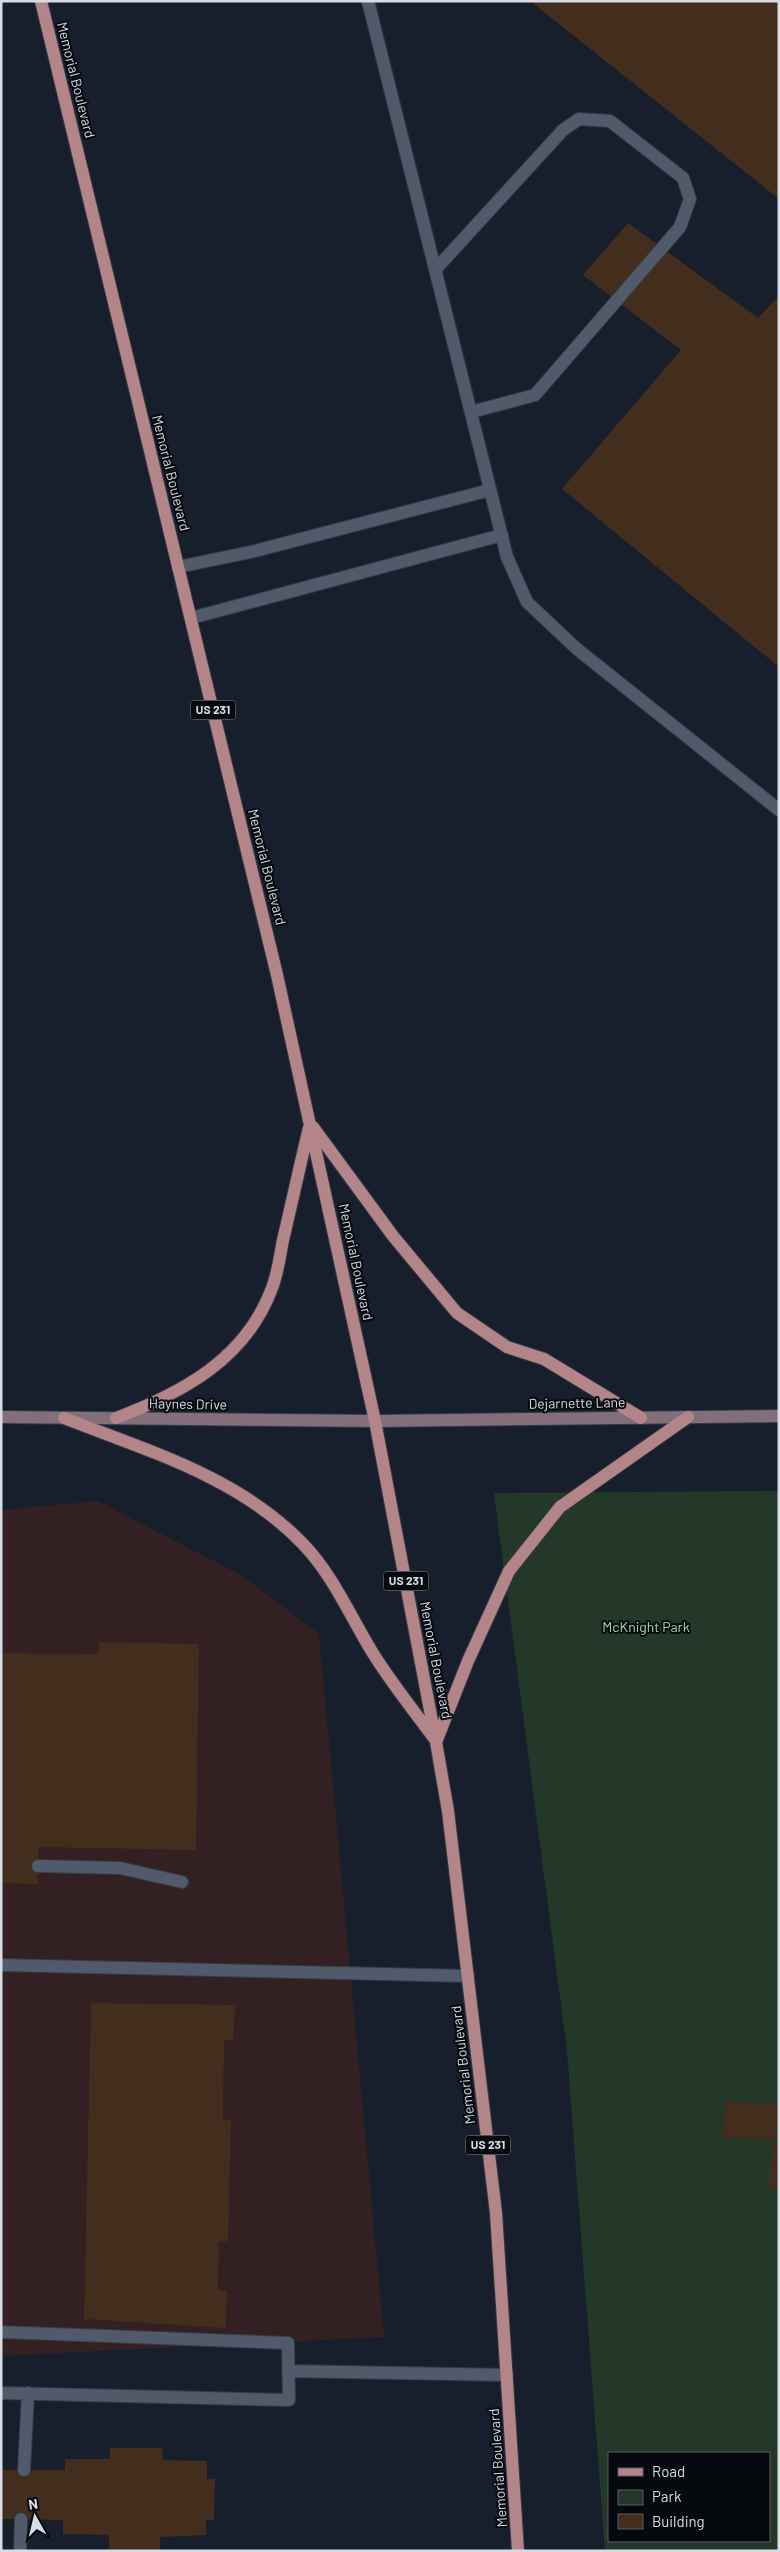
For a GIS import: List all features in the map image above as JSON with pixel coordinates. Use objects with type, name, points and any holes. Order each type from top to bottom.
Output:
[{"type":"main road","name":"Memorial Boulevard","points":[[42,1],[275,966],[375,1421],[436,1742],[448,1810],[496,2213],[518,2551]]},
{"type":"main road","points":[[310,1123],[393,1236],[457,1313],[507,1347],[544,1360],[641,1418]]},
{"type":"main road","points":[[116,1418],[158,1402],[201,1377],[231,1352],[252,1325],[272,1288],[310,1123]]},
{"type":"main road","name":"Dejarnette Lane","points":[[375,1421],[779,1416]]},
{"type":"main road","name":"Haynes Drive","points":[[1,1417],[375,1421]]},
{"type":"main road","points":[[436,1742],[468,1661],[509,1571],[560,1507],[688,1417]]},
{"type":"main road","points":[[64,1418],[193,1469],[251,1499],[304,1544],[337,1588],[369,1647],[436,1742]]},
{"type":"lane","points":[[368,1],[507,557],[527,602],[577,649],[779,810]]},
{"type":"lane","points":[[435,270],[562,130],[579,119],[610,121],[683,178],[690,199],[680,227],[534,395],[471,412]]},
{"type":"lane","points":[[178,566],[255,551],[490,490]]},
{"type":"lane","points":[[191,618],[502,535]]},
{"type":"lane","points":[[38,1866],[120,1868],[182,1882]]},
{"type":"lane","points":[[1,1965],[468,1976]]},
{"type":"lane","points":[[1,2332],[288,2343],[289,2400],[1,2393]]},
{"type":"lane","points":[[288,2371],[507,2375]]},
{"type":"lane","points":[[24,2470],[28,2393]]},
{"type":"lane","points":[[20,2551],[21,2520]]},
{"type":"shaded area","points":[[98,1501],[241,1575],[319,1634],[384,2337],[1,2356],[1,1510]]},
{"type":"green space","name":"McKnight Park","points":[[779,1491],[779,2551],[605,2551],[567,2051],[494,1493]]},
{"type":"building","points":[[530,1],[779,1],[779,199]]},
{"type":"building","points":[[628,223],[758,318],[779,296],[779,667],[562,489],[681,350],[583,275]]},
{"type":"building","points":[[99,1642],[199,1644],[196,1850],[38,1847],[38,1884],[1,1883],[1,1653],[98,1654]]},
{"type":"building","points":[[91,2003],[235,2005],[233,2041],[224,2040],[223,2120],[231,2120],[228,2241],[219,2241],[218,2290],[227,2290],[226,2328],[84,2319]]},
{"type":"building","points":[[725,2101],[779,2105],[779,2141],[722,2137]]},
{"type":"building","points":[[772,2145],[779,2146],[779,2189],[769,2189]]},
{"type":"building","points":[[110,2448],[163,2448],[162,2460],[207,2461],[207,2479],[215,2479],[214,2520],[206,2520],[206,2535],[160,2537],[160,2551],[109,2551],[109,2535],[63,2534],[63,2520],[1,2519],[1,2470],[65,2470],[65,2459],[110,2459]]}]
